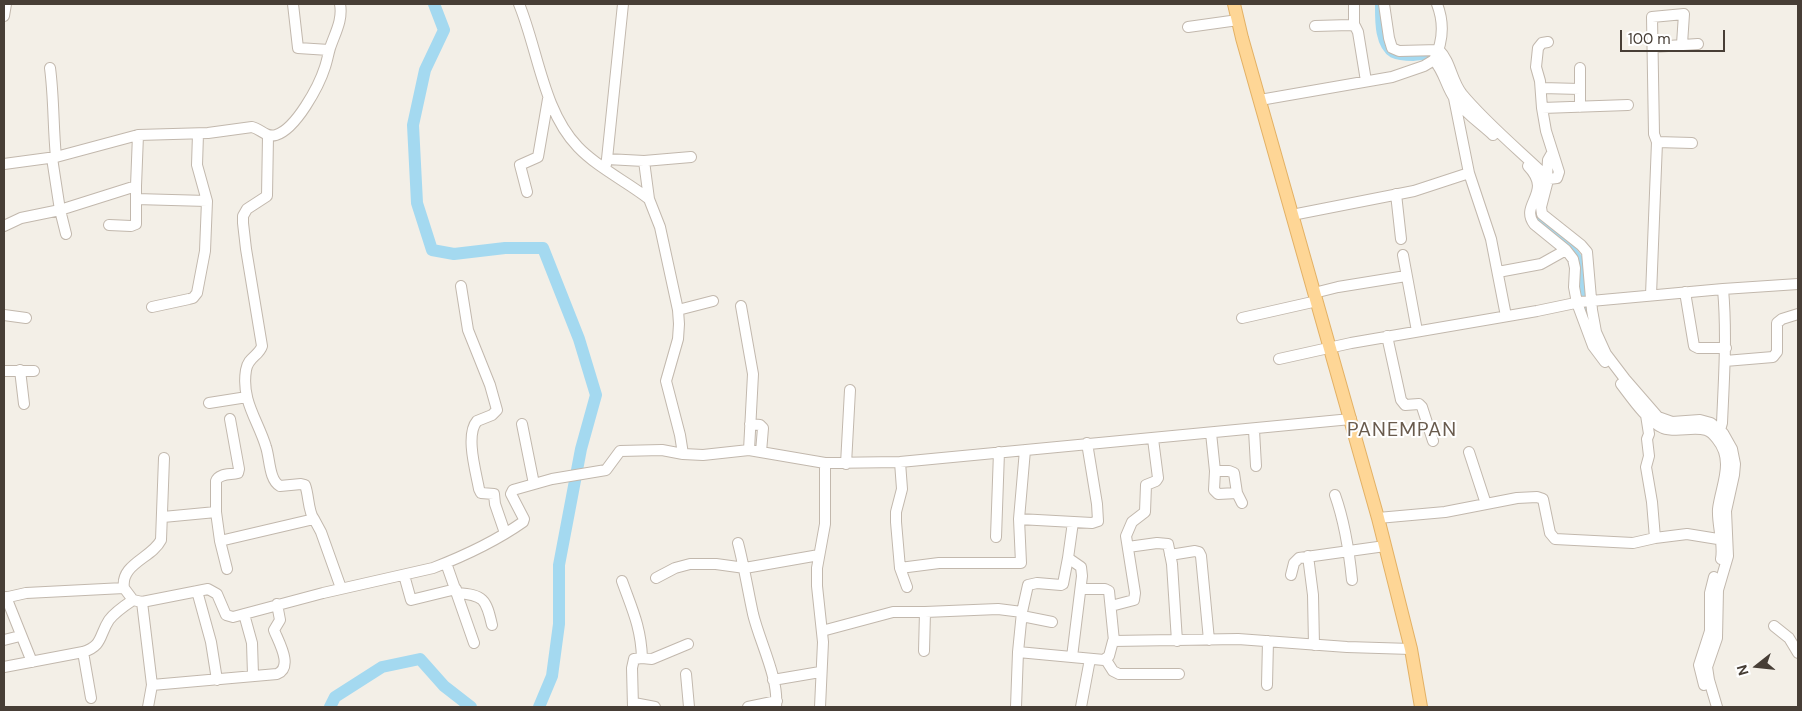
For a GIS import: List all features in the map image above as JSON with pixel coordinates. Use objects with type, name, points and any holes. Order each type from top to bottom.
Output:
[{"type":"main road","points":[[1234,4],[1378,518],[1411,649],[1421,707]]},
{"type":"street","points":[[4,16],[6,4]]},
{"type":"street","points":[[293,4],[298,48],[330,50]]},
{"type":"street","points":[[4,164],[54,158],[138,135],[198,134],[252,127],[268,136],[277,135],[301,112],[319,81],[339,24],[340,4]]},
{"type":"street","points":[[519,4],[537,56],[548,99],[564,132],[578,148],[606,164],[649,199]]},
{"type":"street","points":[[606,164],[623,4]]},
{"type":"street","points":[[1354,4],[1354,26],[1358,32],[1366,81]]},
{"type":"street","points":[[1384,4],[1392,48],[1400,51],[1437,55],[1446,59],[1462,94],[1544,180]]},
{"type":"street","points":[[1437,4],[1441,18],[1437,55],[1454,97],[1469,173],[1491,239],[1506,316]]},
{"type":"street","points":[[1651,295],[1657,142],[1654,134],[1652,17],[1684,14],[1682,44]]},
{"type":"street","points":[[1188,27],[1238,20]]},
{"type":"street","points":[[1315,26],[1354,26]]},
{"type":"street","points":[[1548,42],[1540,46],[1536,62],[1542,88],[1542,108],[1552,153],[1548,160],[1544,180],[1542,214],[1587,252],[1584,302],[1595,349],[1658,417],[1672,422],[1706,421],[1714,425],[1724,449],[1727,463],[1718,507],[1724,540],[1712,584],[1710,645],[1703,666],[1710,707]]},
{"type":"street","points":[[1653,47],[1698,44]]},
{"type":"street","points":[[1260,100],[1400,75],[1437,55]]},
{"type":"street","points":[[50,68],[53,90],[54,158],[60,210],[66,234]]},
{"type":"street","points":[[1580,68],[1580,107]]},
{"type":"street","points":[[1542,88],[1580,89]]},
{"type":"street","points":[[1454,97],[1470,114],[1544,180]]},
{"type":"street","points":[[528,192],[520,165],[536,159],[539,155],[548,99]]},
{"type":"street","points":[[1542,108],[1628,105]]},
{"type":"street","points":[[152,307],[189,299],[197,295],[205,251],[207,201],[197,165],[198,134]]},
{"type":"street","points":[[109,225],[131,226],[136,224],[138,135]]},
{"type":"street","points":[[268,136],[267,196],[247,209],[243,216],[246,249],[262,346],[261,350],[251,358],[246,369],[247,397],[253,419],[266,446],[274,481],[277,485],[282,486],[304,485],[309,496],[310,515],[321,532],[341,588]]},
{"type":"street","points":[[1657,142],[1692,143]]},
{"type":"street","points":[[606,164],[691,157]]},
{"type":"street","points":[[644,161],[649,199],[660,228],[678,310],[678,339],[666,385],[680,435],[683,454]]},
{"type":"street","points":[[1292,215],[1414,191],[1469,173]]},
{"type":"street","points":[[1544,180],[1530,212],[1531,220],[1572,256],[1574,262],[1574,287],[1584,302],[1606,354],[1623,381],[1646,414],[1657,425],[1665,428],[1706,430],[1719,434]]},
{"type":"street","points":[[4,226],[20,218],[60,210],[136,186]]},
{"type":"street","points":[[1396,194],[1401,239]]},
{"type":"street","points":[[136,199],[207,201]]},
{"type":"street","points":[[1498,272],[1541,264],[1566,250]]},
{"type":"street","points":[[1403,255],[1417,330]]},
{"type":"street","points":[[1242,318],[1360,283],[1406,276]]},
{"type":"street","points":[[1279,360],[1417,330],[1584,302],[1798,284]]},
{"type":"street","points":[[460,286],[468,330],[490,385],[497,410],[492,415],[477,421],[473,428],[472,444],[480,490],[482,493],[494,494],[495,504],[506,534]]},
{"type":"street","points":[[1719,434],[1722,423],[1726,348],[1726,316],[1723,289]]},
{"type":"street","points":[[1685,292],[1694,346],[1698,348],[1726,348]]},
{"type":"street","points":[[678,310],[713,301]]},
{"type":"street","points":[[741,306],[753,374],[749,450]]},
{"type":"street","points":[[1725,362],[1773,357],[1777,352],[1777,323],[1782,319],[1798,314]]},
{"type":"street","points":[[4,315],[26,318]]},
{"type":"street","points":[[1387,336],[1401,400],[1405,405],[1419,404],[1422,407],[1433,441]]},
{"type":"street","points":[[20,370],[24,404]]},
{"type":"street","points":[[4,371],[34,371]]},
{"type":"street","points":[[846,464],[850,390]]},
{"type":"street","points":[[209,402],[247,397]]},
{"type":"street","points":[[1646,414],[1649,434],[1647,440],[1649,456],[1646,467],[1652,502],[1655,538]]},
{"type":"street","points":[[227,569],[220,541],[215,486],[217,478],[222,475],[238,473],[239,470],[230,419]]},
{"type":"street","points":[[4,667],[83,652],[96,647],[105,627],[113,616],[138,601],[208,589],[215,592],[228,616],[233,616],[341,588],[404,575],[446,563],[506,534],[524,521],[511,496],[511,492],[561,477],[607,470],[616,454],[621,450],[662,450],[703,455],[749,450],[826,463],[900,462],[1351,420]]},
{"type":"street","points":[[522,424],[534,484]]},
{"type":"street","points":[[750,424],[760,425],[763,428],[761,452]]},
{"type":"street","points":[[1254,430],[1256,466]]},
{"type":"street","points":[[1211,433],[1215,471],[1214,488],[1216,493],[1237,493]]},
{"type":"street","points":[[1111,606],[1134,600],[1135,593],[1126,536],[1132,522],[1146,511],[1146,485],[1156,481],[1158,478],[1153,438]]},
{"type":"street","points":[[1020,519],[1095,523],[1098,520],[1088,443]]},
{"type":"street","points":[[900,568],[939,563],[1020,563],[1020,519],[1025,450]]},
{"type":"street","points":[[996,537],[999,452]]},
{"type":"street","points":[[1469,452],[1486,504]]},
{"type":"street","points":[[148,704],[152,685],[138,601],[124,588],[123,583],[126,573],[159,544],[162,535],[164,458]]},
{"type":"street","points":[[900,462],[902,489],[896,516],[900,568],[907,587]]},
{"type":"street","points":[[820,707],[820,672],[823,654],[817,586],[819,555],[825,524],[826,463]]},
{"type":"street","points":[[1215,471],[1234,473],[1237,493],[1242,503]]},
{"type":"street","points":[[1335,495],[1342,516],[1352,580]]},
{"type":"street","points":[[1378,518],[1445,512],[1517,498],[1539,497],[1543,500],[1550,533],[1556,539],[1634,543],[1655,538],[1693,534],[1724,540]]},
{"type":"street","points":[[163,517],[216,512]]},
{"type":"street","points":[[220,541],[314,519]]},
{"type":"street","points":[[1016,707],[1018,652],[1022,614],[1028,585],[1037,583],[1061,586],[1068,558],[1073,522]]},
{"type":"street","points":[[738,543],[745,568],[753,614],[774,680],[777,704],[748,707]]},
{"type":"street","points":[[1128,547],[1166,543],[1168,545],[1177,641]]},
{"type":"street","points":[[1291,575],[1296,560],[1308,556],[1385,546]]},
{"type":"street","points":[[1170,555],[1195,551],[1200,554],[1209,640]]},
{"type":"street","points":[[656,578],[675,568],[690,564],[716,564],[745,568],[819,555]]},
{"type":"street","points":[[1308,556],[1313,595],[1314,645]]},
{"type":"street","points":[[1068,558],[1073,560],[1082,569],[1082,589],[1072,657]]},
{"type":"street","points":[[446,563],[474,643]]},
{"type":"street","points":[[404,575],[411,600],[456,591],[473,594],[482,599],[492,625]]},
{"type":"street","points":[[622,581],[637,621],[641,638],[642,658]]},
{"type":"street","points":[[32,662],[5,598],[26,593],[124,588]]},
{"type":"street","points":[[1082,589],[1108,590],[1114,641],[1106,660]]},
{"type":"street","points":[[197,591],[212,649],[217,680]]},
{"type":"street","points":[[152,685],[277,674],[282,671],[285,666],[284,659],[274,630],[280,620],[277,604]]},
{"type":"street","points":[[822,631],[893,612],[998,609],[1052,622]]},
{"type":"street","points":[[924,651],[925,612]]},
{"type":"street","points":[[244,614],[252,643],[253,675]]},
{"type":"street","points":[[1774,626],[1789,638],[1798,653]]},
{"type":"street","points":[[4,640],[20,636]]},
{"type":"street","points":[[1114,641],[1238,639],[1314,645],[1411,649]]},
{"type":"street","points":[[1268,641],[1268,685]]},
{"type":"street","points":[[655,707],[634,705],[634,659],[652,659],[688,644]]},
{"type":"street","points":[[83,652],[91,698]]},
{"type":"street","points":[[1018,652],[1106,660]]},
{"type":"street","points":[[1082,707],[1090,659]]},
{"type":"street","points":[[1106,660],[1113,671],[1119,674],[1179,674]]},
{"type":"street","points":[[1703,666],[1718,707]]},
{"type":"street","points":[[774,680],[820,672]]},
{"type":"street","points":[[686,674],[689,707]]},
{"type":"waterway","points":[[434,4],[444,30],[425,70],[413,125],[417,203],[432,250],[454,254],[505,248],[543,248],[579,339],[596,395],[581,449],[559,565],[559,624],[552,676],[539,707]]},
{"type":"waterway","points":[[1379,4],[1380,31],[1388,50],[1400,56],[1440,58]]},
{"type":"waterway","points":[[1539,200],[1536,210],[1539,222],[1567,243],[1579,259],[1583,307]]},
{"type":"waterway","points":[[330,707],[335,697],[382,667],[420,659],[444,686],[471,707]]},
{"type":"district","name":"PANEMPAN","points":[[1402,431]]}]
